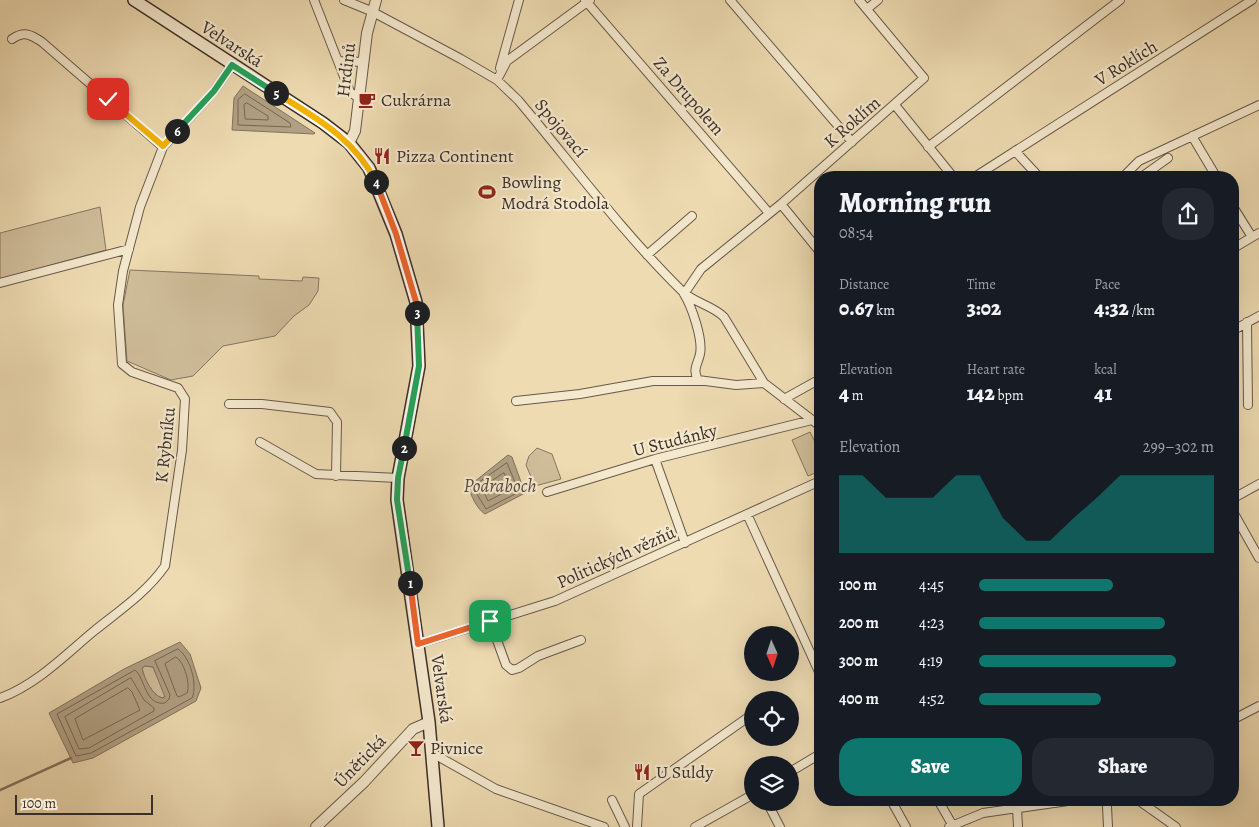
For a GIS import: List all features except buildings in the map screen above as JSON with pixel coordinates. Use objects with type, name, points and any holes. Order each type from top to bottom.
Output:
[{"type":"main road","name":"Velvarská","points":[[134,0],[324,123],[349,143],[369,168],[396,234],[416,302],[419,366],[398,478],[397,500],[429,722],[438,827]]},
{"type":"street","points":[[314,0],[350,92],[360,99]]},
{"type":"street","name":"Spojovací","points":[[344,0],[371,11],[497,80],[518,100],[647,255],[684,294],[719,312],[724,317],[764,382],[812,420]]},
{"type":"street","name":"Hrdinů","points":[[349,143],[355,131],[371,11],[376,0]]},
{"type":"street","points":[[497,80],[518,0]]},
{"type":"street","points":[[730,0],[852,142]]},
{"type":"street","points":[[859,0],[924,78],[895,105]]},
{"type":"street","points":[[867,9],[878,0]]},
{"type":"street","points":[[928,147],[1120,0]]},
{"type":"street","name":"V Roklích","points":[[1015,150],[1252,0]]},
{"type":"street","points":[[497,80],[507,61],[587,1]]},
{"type":"street","name":"Za Drupolem","points":[[587,1],[769,213]]},
{"type":"street","points":[[12,39],[20,33],[30,34],[42,42],[163,146]]},
{"type":"street","points":[[339,61],[364,62]]},
{"type":"street","name":"K Rybníku","points":[[0,698],[32,682],[131,601],[156,578],[165,566],[182,450],[185,399],[178,388],[132,372],[122,364],[118,305],[129,249],[140,207],[163,146],[214,91],[232,65]]},
{"type":"street","name":"K Roklím","points":[[819,171],[895,105],[948,171]]},
{"type":"street","points":[[1129,171],[1148,157],[1259,105]]},
{"type":"street","points":[[1192,136],[1213,171]]},
{"type":"street","points":[[984,171],[1015,150],[1034,171]]},
{"type":"street","points":[[1150,171],[1168,158]]},
{"type":"street","name":"K Roklím","points":[[684,294],[701,269],[814,175]]},
{"type":"street","points":[[781,204],[814,245]]},
{"type":"street","points":[[1239,213],[1255,235],[1239,245]]},
{"type":"street","points":[[647,255],[692,216]]},
{"type":"street","points":[[0,283],[129,249]]},
{"type":"street","points":[[684,294],[692,307],[700,343],[700,355],[695,367],[695,375],[698,380],[702,381]]},
{"type":"street","points":[[1239,327],[1259,316]]},
{"type":"street","points":[[1247,322],[1248,405]]},
{"type":"street","points":[[516,401],[580,394],[653,381],[702,381],[736,385],[764,382]]},
{"type":"street","points":[[784,399],[814,382]]},
{"type":"street","points":[[229,404],[262,404],[330,412],[337,422],[336,476]]},
{"type":"street","name":"U Studánky","points":[[547,492],[655,459],[812,420]]},
{"type":"street","points":[[260,442],[316,474],[398,478]]},
{"type":"street","points":[[655,459],[685,543]]},
{"type":"street","name":"Politických vězňů","points":[[418,644],[555,601],[814,484]]},
{"type":"street","points":[[1239,495],[1259,484]]},
{"type":"street","points":[[747,514],[814,661]]},
{"type":"street","points":[[1239,522],[1259,558]]},
{"type":"street","points":[[490,621],[506,665],[512,670],[520,668],[538,656],[581,640]]},
{"type":"street","points":[[1239,716],[1259,706]]},
{"type":"street","points":[[637,827],[639,794],[744,720]]},
{"type":"street","name":"Únětická","points":[[316,827],[354,792],[413,729],[429,722]]},
{"type":"street","points":[[432,753],[496,789],[604,827]]},
{"type":"street","points":[[799,767],[814,758]]},
{"type":"street","points":[[695,827],[744,799]]},
{"type":"street","points":[[612,800],[626,827]]},
{"type":"street","points":[[894,806],[906,827]]},
{"type":"street","points":[[941,806],[951,826],[982,813],[1030,806]]},
{"type":"street","points":[[1106,806],[1108,827]]},
{"type":"street","points":[[1146,806],[1176,827]]},
{"type":"street","points":[[1016,808],[1018,827]]},
{"type":"street","points":[[772,811],[780,827]]},
{"type":"shaded area","points":[[100,207],[106,250],[0,279],[0,233]]},
{"type":"shaded area","points":[[130,270],[259,276],[259,279],[302,281],[303,277],[319,278],[318,291],[309,305],[294,316],[275,336],[223,346],[193,376],[171,380],[127,361],[123,305]]},
{"type":"shaded area","points":[[810,432],[814,440],[814,474],[808,476],[792,440]]},
{"type":"shaded area","points":[[537,448],[552,454],[561,479],[535,486],[526,465],[529,456]]},
{"type":"shaded area","points":[[145,666],[153,667],[166,696],[162,698],[152,690],[143,672],[142,668]]},
{"type":"water","points":[[243,86],[315,133],[232,130],[234,98]]},
{"type":"water","name":"Podraboch","points":[[508,455],[512,457],[525,493],[485,514],[474,502],[469,486]]},
{"type":"water","points":[[180,642],[190,654],[201,688],[196,701],[93,758],[73,763],[49,713],[124,669]],"holes":[[[145,666],[153,667],[165,697],[158,696],[149,686],[142,668]]]},
{"type":"waterway","points":[[0,790],[71,758]]},
{"type":"place","name":"Cukrárna","points":[[367,100]]},
{"type":"place","name":"Pizza Continent","points":[[382,156]]},
{"type":"place","name":"Bowling Modrá Stodola","points":[[487,192]]},
{"type":"place","name":"Pivnice","points":[[416,748]]},
{"type":"place","name":"U Suldy","points":[[642,772]]},
{"type":"route","points":[[108,99],[163,146],[214,91],[232,65],[324,123],[349,143],[369,168],[396,234],[416,302],[419,366],[398,478],[397,500],[418,644],[490,621]]}]
